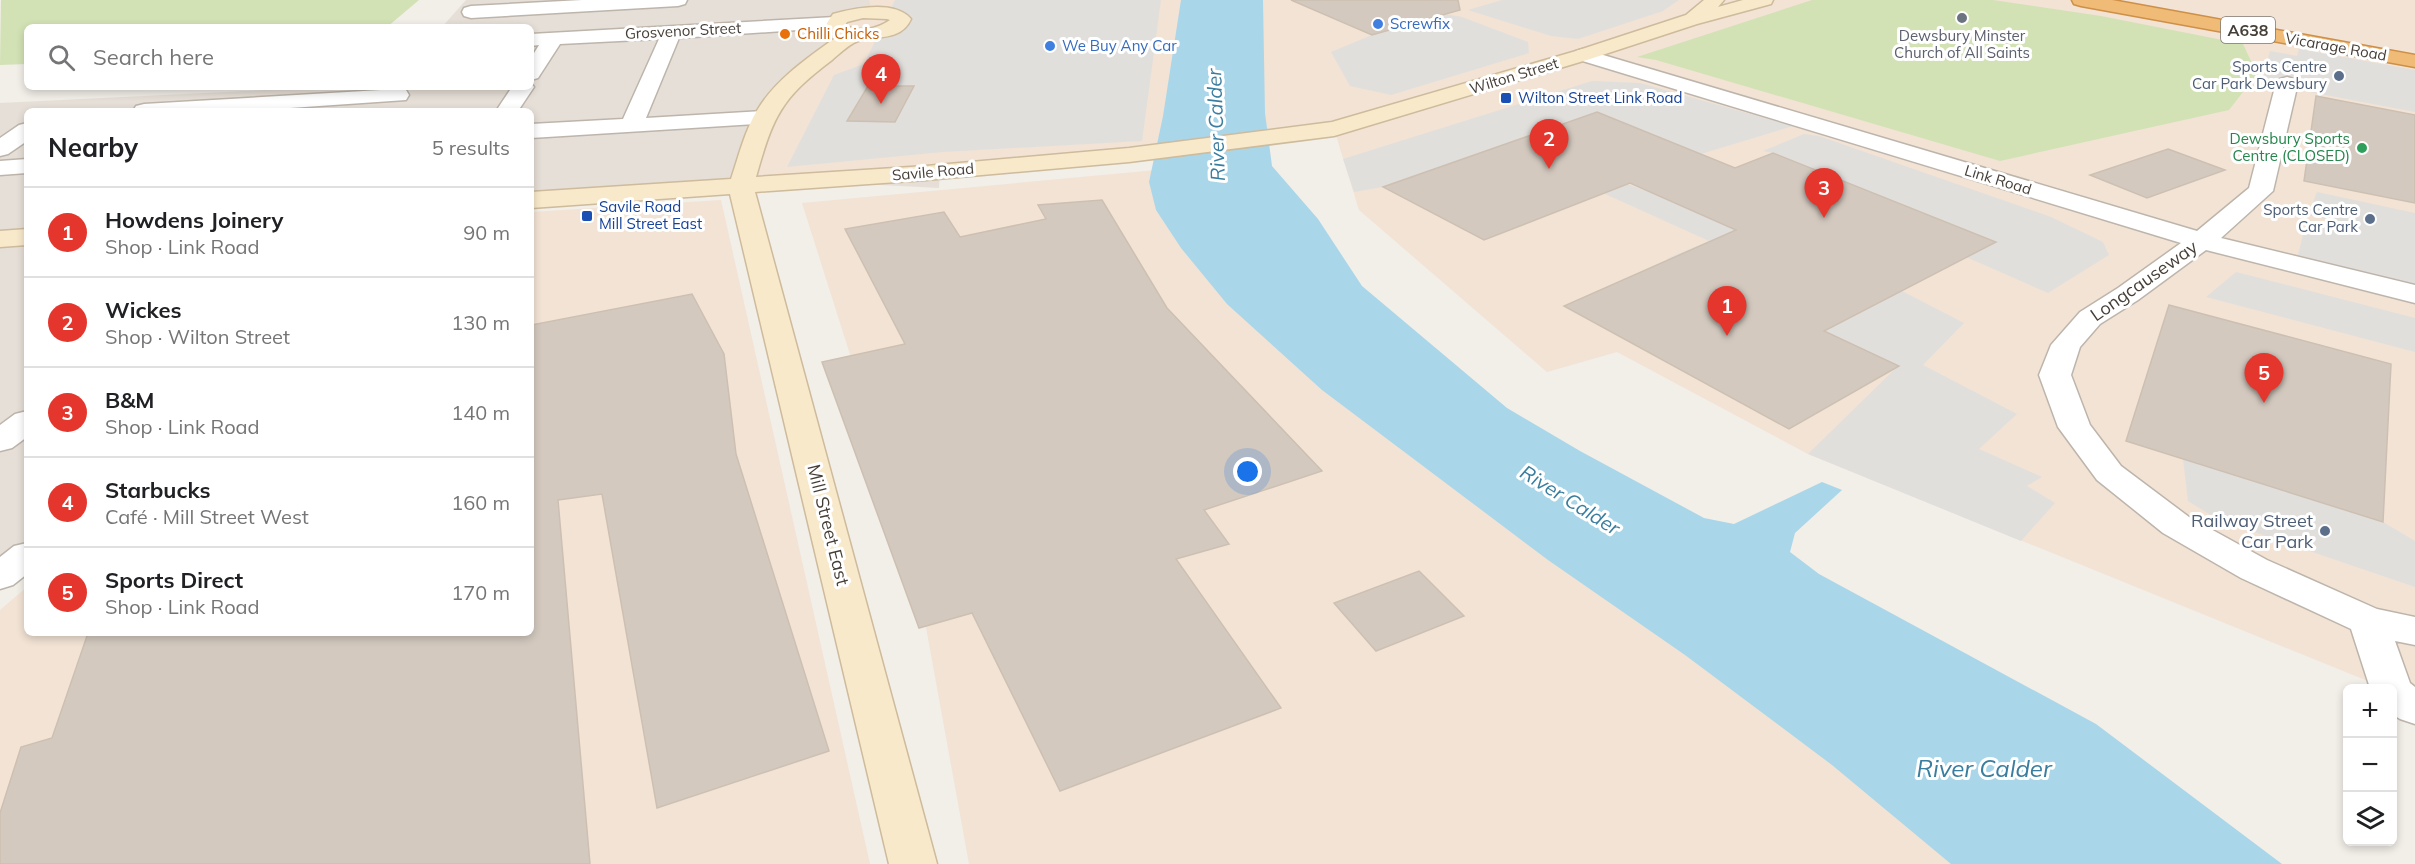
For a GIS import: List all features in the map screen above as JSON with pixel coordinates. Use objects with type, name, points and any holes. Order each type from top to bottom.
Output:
[{"type":"highway","name":"Vicarage Road","points":[[2080,0],[2415,61]]},
{"type":"highway","name":"Vicarage Road","points":[[2133,0],[2415,53]]},
{"type":"main road","name":"Wilton Street","points":[[1693,19],[1715,0]]},
{"type":"main road","name":"Wilton Street","points":[[1334,129],[1583,55],[1693,19],[1764,0]]},
{"type":"main road","points":[[741,186],[763,118],[779,96],[844,28],[846,16],[871,6],[901,19],[900,22],[884,31],[844,28]]},
{"type":"main road","name":"Savile Road","points":[[534,200],[1129,155],[1334,129]]},
{"type":"main road","name":"Mill Street East","points":[[741,186],[913,864]]},
{"type":"main road","points":[[0,239],[24,237]]},
{"type":"street","points":[[471,13],[678,0]]},
{"type":"street","name":"Grosvenor Street","points":[[534,40],[672,32],[844,28]]},
{"type":"street","points":[[632,125],[672,32]]},
{"type":"street","points":[[534,69],[553,39]]},
{"type":"street","name":"Link Road","points":[[1583,55],[2201,241],[2415,294]]},
{"type":"street","name":"Longcauseway","points":[[2287,83],[2261,190],[2201,241],[2128,294],[2090,318],[2066,345],[2055,375],[2074,427],[2109,473],[2176,525],[2254,569],[2368,621],[2415,631]]},
{"type":"street","points":[[509,108],[521,90]]},
{"type":"street","points":[[202,108],[397,98]]},
{"type":"street","points":[[534,130],[763,118]]},
{"type":"street","points":[[0,149],[24,132]]},
{"type":"street","points":[[0,168],[24,166]]},
{"type":"street","points":[[0,441],[24,423]]},
{"type":"street","points":[[0,576],[24,557]]},
{"type":"street","points":[[2368,621],[2390,684]]},
{"type":"street","points":[[2397,694],[2415,708]]},
{"type":"shaded area","points":[[466,0],[1016,0],[942,119],[939,188],[764,179],[534,195],[534,108],[24,108],[24,549],[0,569],[0,103],[266,90],[534,90],[534,24],[445,24]]},
{"type":"shaded area","points":[[869,0],[2415,0],[2415,708],[2397,692],[2397,684],[2375,684],[1808,454],[1617,352],[1547,372],[1359,210],[1334,129],[741,187],[763,118],[853,34],[835,26],[872,11]]},
{"type":"shaded area","points":[[895,0],[1161,0],[1142,141],[943,152],[787,167],[834,75],[864,64]]},
{"type":"shaded area","points":[[1502,0],[1679,0],[1663,11],[1578,39],[1551,36],[1468,10]]},
{"type":"shaded area","points":[[1445,14],[1462,17],[1528,42],[1529,53],[1391,95],[1350,86],[1331,52],[1372,35]]},
{"type":"shaded area","name":"Sports Centre Car Park Dewsbury","points":[[2299,49],[2415,70],[2415,112],[2262,83],[2270,51],[2297,56]]},
{"type":"shaded area","points":[[1592,81],[1640,83],[1793,126],[1701,154],[1597,112],[1383,187],[1354,192],[1343,159]]},
{"type":"shaded area","points":[[1804,134],[1819,136],[2051,217],[2103,242],[2109,255],[2048,293],[1966,257],[1995,241],[1763,151]]},
{"type":"shaded area","points":[[1200,166],[2023,864],[969,864],[912,550],[802,203]]},
{"type":"shaded area","points":[[1627,184],[1663,197],[1887,298],[1902,291],[1964,323],[1923,365],[2017,414],[1979,449],[2042,477],[2027,486],[2055,503],[2021,541],[1808,454],[1898,366],[1673,258],[1666,259],[1709,241],[1603,193]]},
{"type":"shaded area","points":[[2317,192],[2415,213],[2415,284],[2298,255],[2306,223],[2341,231],[2342,223],[2308,215]]},
{"type":"shaded area","points":[[721,200],[870,864],[0,864],[0,610],[24,590],[24,636],[534,636],[534,212]]},
{"type":"shaded area","points":[[2236,272],[2415,318],[2415,352],[2206,297]]},
{"type":"shaded area","name":"Railway Street Car Park","points":[[2183,459],[2383,522],[2415,541],[2415,587],[2219,520],[2188,501]]},
{"type":"green space","points":[[1,0],[419,0],[391,24],[24,24],[24,64],[0,65]]},
{"type":"green space","points":[[1812,0],[1993,0],[2101,16],[2243,44],[2257,74],[2229,110],[2000,161],[1656,60],[1637,57]]},
{"type":"water","name":"River Calder","points":[[1181,0],[1263,0],[1265,113],[1272,166],[1318,219],[1362,286],[1507,408],[1580,451],[1704,518],[1734,524],[1822,482],[1842,490],[1795,533],[1790,552],[1819,574],[2096,724],[2282,864],[1951,864],[1832,765],[1685,655],[1548,560],[1322,390],[1227,304],[1181,248],[1156,210],[1149,182],[1163,116]]},
{"type":"building","name":"Screwfix","points":[[1291,0],[1458,0],[1460,10],[1372,35]]},
{"type":"building","points":[[868,86],[914,86],[895,122],[847,121]]},
{"type":"building","name":"Dewsbury Sports Centre (CLOSED)","points":[[2316,96],[2415,115],[2415,203],[2304,181]]},
{"type":"building","points":[[1597,112],[1735,168],[1773,153],[1996,242],[1824,331],[1899,366],[1789,429],[1564,306],[1736,230],[1630,183],[1484,240],[1383,187]]},
{"type":"building","points":[[2168,149],[2225,170],[2147,198],[2090,175]]},
{"type":"building","points":[[1102,200],[1167,308],[1322,471],[1204,510],[1229,544],[1176,559],[1281,708],[1060,791],[972,613],[919,628],[822,362],[905,344],[845,229],[944,212],[960,237],[1046,219],[1038,205]]},
{"type":"building","points":[[692,294],[724,354],[736,454],[829,751],[657,808],[602,494],[558,500],[590,864],[0,864],[0,813],[21,747],[52,738],[87,636],[534,636],[534,324]]},
{"type":"building","points":[[2169,305],[2391,364],[2383,522],[2126,441]]},
{"type":"building","points":[[1419,571],[1464,616],[1376,651],[1334,603]]},
{"type":"place","name":"Dewsbury Minster Church of All Saints","points":[[1962,18]]},
{"type":"place","name":"Screwfix","points":[[1378,24]]},
{"type":"place","name":"Chilli Chicks","points":[[785,34]]},
{"type":"place","name":"We Buy Any Car","points":[[1050,46]]},
{"type":"place","name":"Sports Centre Car Park Dewsbury","points":[[2339,76]]},
{"type":"place","name":"Wilton Street Link Road","points":[[1506,98]]},
{"type":"place","name":"Starbucks","points":[[881,104]]},
{"type":"place","name":"Dewsbury Sports Centre (CLOSED)","points":[[2362,148]]},
{"type":"place","name":"Wickes","points":[[1549,169]]},
{"type":"place","name":"Savile Road Mill Street East","points":[[587,216]]},
{"type":"place","name":"B&M","points":[[1824,218]]},
{"type":"place","name":"Sports Centre Car Park","points":[[2370,219]]},
{"type":"place","name":"Howdens Joinery","points":[[1727,336]]},
{"type":"place","name":"Sports Direct","points":[[2264,403]]},
{"type":"place","name":"Railway Street Car Park","points":[[2325,531]]}]
